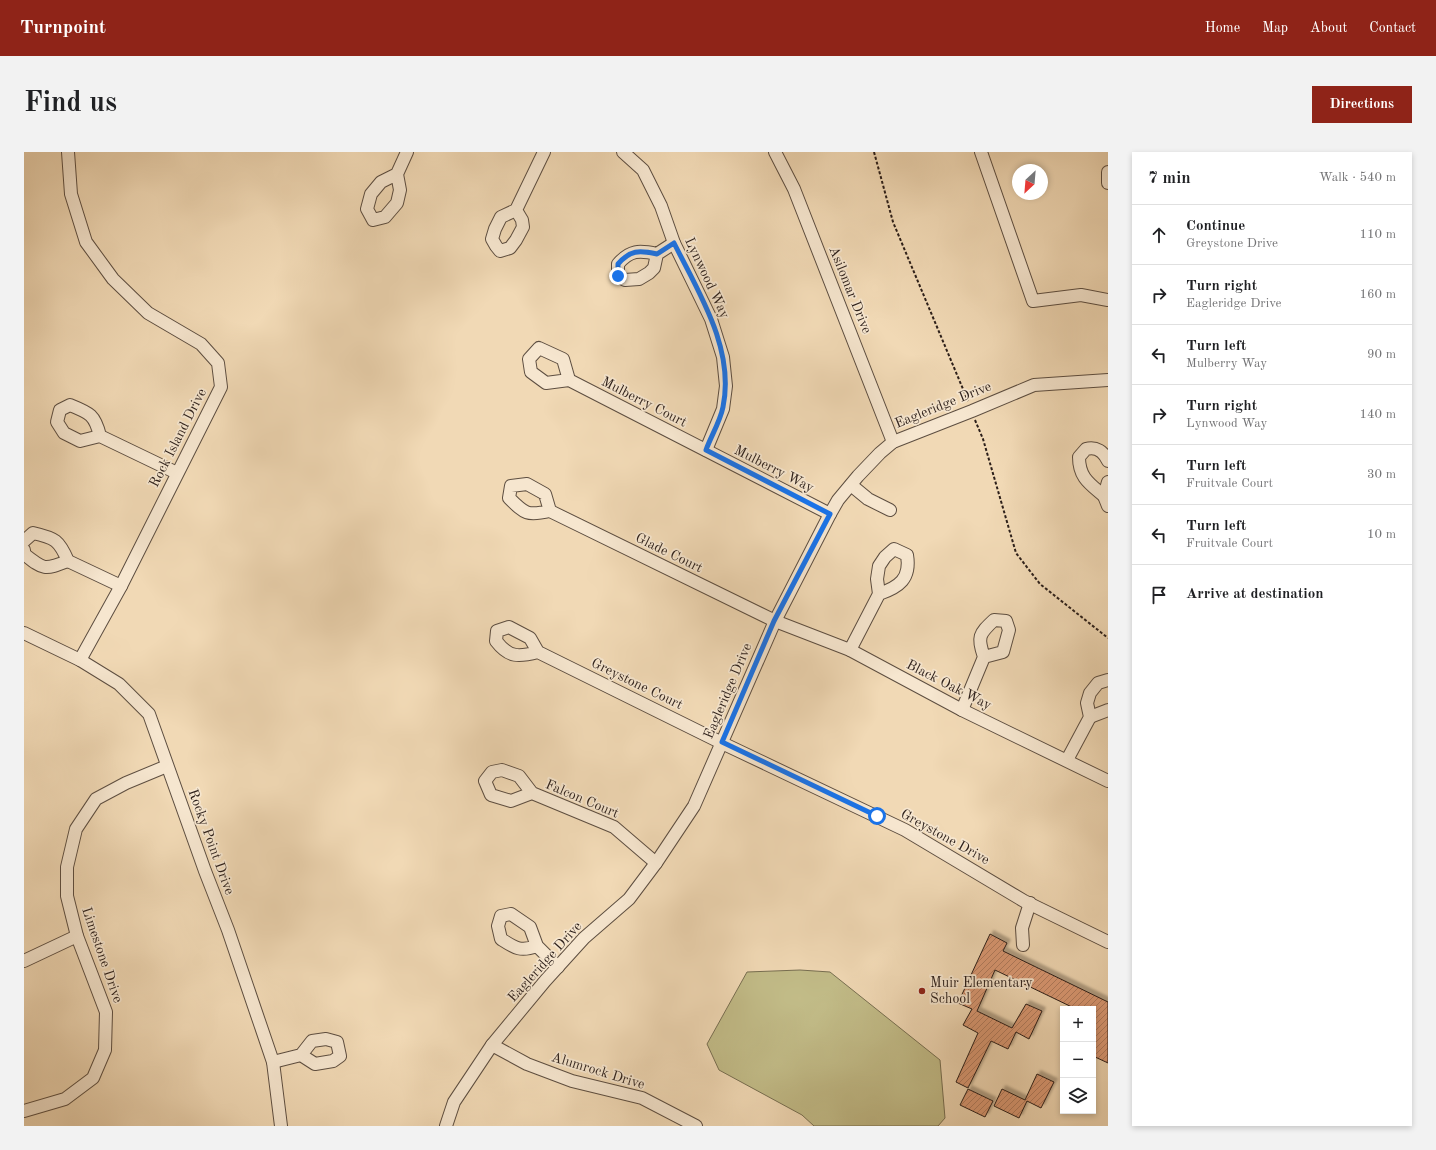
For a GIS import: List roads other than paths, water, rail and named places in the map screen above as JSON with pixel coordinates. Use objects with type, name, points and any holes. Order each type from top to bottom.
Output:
[{"type":"street","name":"Rock Island Drive","points":[[68,152],[71,194],[86,242],[112,278],[148,313],[201,344],[218,363],[221,387],[121,586],[80,660]]},
{"type":"street","points":[[397,174],[407,152]]},
{"type":"street","points":[[516,210],[544,152]]},
{"type":"street","name":"Lynwood Way","points":[[623,152],[643,170],[661,206],[674,243],[711,319],[723,357],[726,386],[723,409],[706,450]]},
{"type":"street","name":"Asilomar Drive","points":[[775,152],[794,189],[893,442]]},
{"type":"street","points":[[981,152],[1033,301],[1081,295],[1108,300]]},
{"type":"street","points":[[1108,172],[1108,183]]},
{"type":"street","points":[[657,254],[674,243]]},
{"type":"street","name":"Mulberry Court","points":[[569,380],[706,450]]},
{"type":"street","name":"Eagleridge Drive","points":[[446,1126],[454,1102],[492,1045],[545,981],[584,938],[629,899],[656,863],[694,806],[774,621],[830,514],[838,500],[851,485],[880,453],[893,442],[972,412],[1034,385],[1108,380]]},
{"type":"street","points":[[100,436],[177,473]]},
{"type":"street","points":[[1106,501],[1087,482],[1080,471],[1079,457],[1082,452],[1090,448],[1105,454],[1108,461]]},
{"type":"street","name":"Mulberry Way","points":[[706,450],[830,514]]},
{"type":"street","points":[[1106,501],[1108,482]]},
{"type":"street","points":[[851,485],[868,499],[890,510]]},
{"type":"street","name":"Glade Court","points":[[550,511],[774,621]]},
{"type":"street","points":[[24,541],[33,533],[48,537],[61,546],[68,561],[121,586]]},
{"type":"street","points":[[24,550],[24,554],[39,566],[50,568],[68,561]]},
{"type":"street","points":[[850,650],[879,594]]},
{"type":"street","name":"Black Oak Way","points":[[774,621],[850,650],[962,710],[1108,781]]},
{"type":"street","name":"Rocky Point Drive","points":[[24,633],[80,660],[118,684],[149,714],[228,930],[273,1062],[281,1126]]},
{"type":"street","name":"Greystone Court","points":[[538,652],[722,742]]},
{"type":"street","points":[[962,710],[984,657]]},
{"type":"street","points":[[1067,760],[1090,717],[1087,703],[1090,693],[1098,683],[1108,680]]},
{"type":"street","points":[[1090,717],[1108,710]]},
{"type":"street","name":"Greystone Drive","points":[[722,742],[905,830],[1030,903],[1108,942]]},
{"type":"street","name":"Limestone Drive","points":[[24,1111],[65,1099],[93,1078],[105,1050],[106,1012],[77,936],[67,896],[67,867],[76,829],[96,800],[126,783],[167,766]]},
{"type":"street","name":"Falcon Court","points":[[532,793],[614,828],[656,863]]},
{"type":"street","points":[[1023,944],[1022,928],[1030,903]]},
{"type":"street","points":[[24,961],[77,936]]},
{"type":"street","points":[[537,946],[558,966]]},
{"type":"street","name":"Alumrock Drive","points":[[492,1045],[527,1064],[572,1081],[642,1098],[696,1126]]},
{"type":"street","points":[[273,1062],[301,1055]]},
{"type":"place","name":"Muir Elementary School","points":[[922,991]]}]
